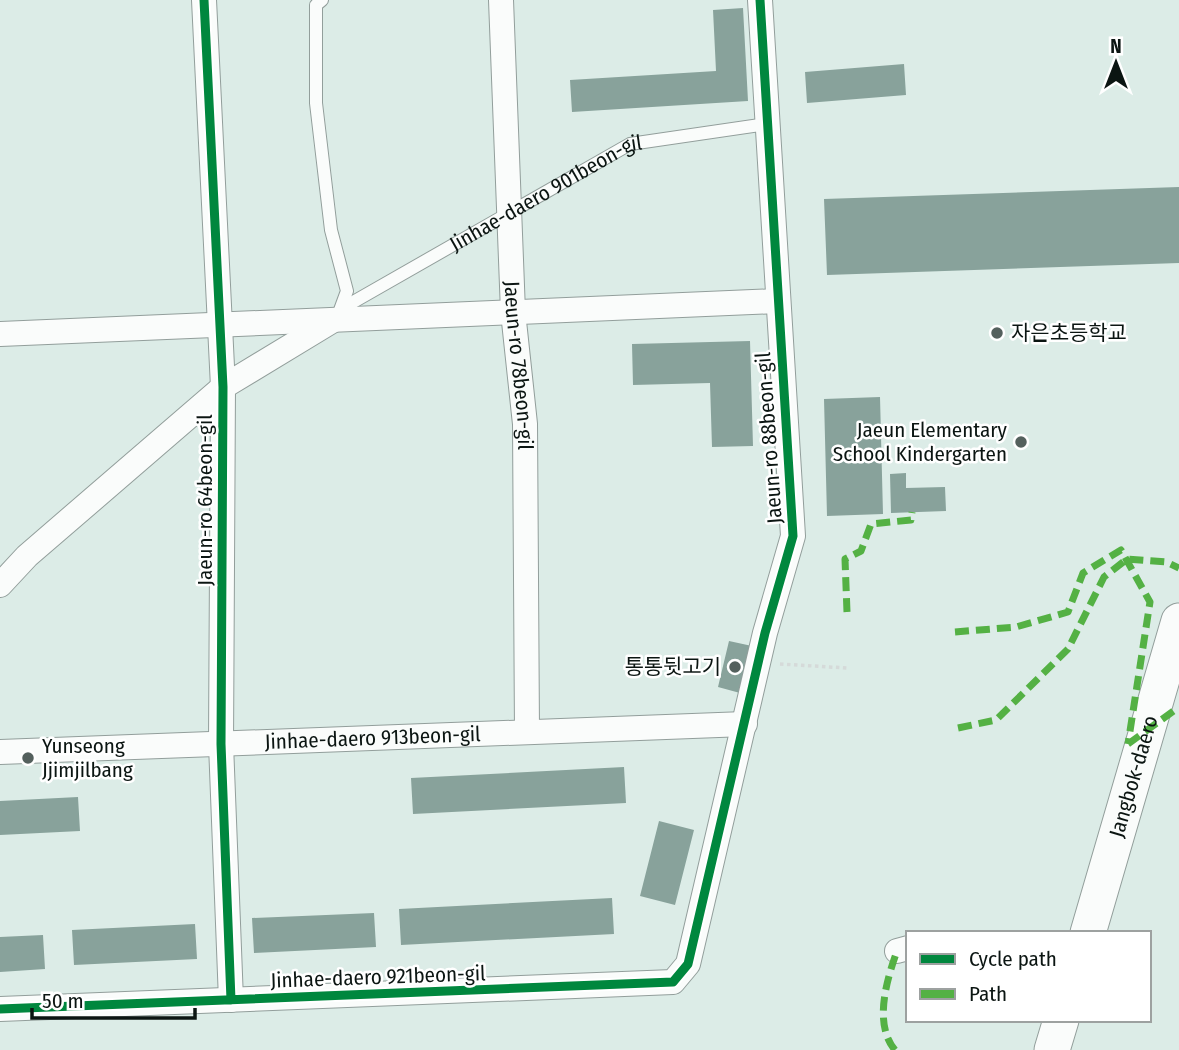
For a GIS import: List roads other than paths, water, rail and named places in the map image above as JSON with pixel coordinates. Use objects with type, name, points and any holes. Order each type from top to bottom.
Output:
[{"type":"street","name":"Jaeun-ro 64beon-gil","points":[[204,0],[223,387],[221,744],[231,1000]]},
{"type":"street","name":"Jaeun-ro 78beon-gil","points":[[501,0],[513,312],[525,424],[527,732]]},
{"type":"street","name":"Jaeun-ro 88beon-gil","points":[[673,982],[688,964],[758,663],[793,536],[760,0]]},
{"type":"street","name":"Jinhae-daero 901beon-gil","points":[[0,334],[221,325],[338,314],[513,312],[777,301]]},
{"type":"street","points":[[0,585],[26,556],[223,387],[338,314]]},
{"type":"street","name":"Jangbok-daero","points":[[1088,931],[1179,621]]},
{"type":"street","name":"Jinhae-daero 913beon-gil","points":[[0,752],[745,724]]},
{"type":"street","name":"Jinhae-daero 921beon-gil","points":[[0,1009],[673,982]]},
{"type":"street","points":[[1052,1050],[1060,1022]]},
{"type":"lane","points":[[322,0],[316,5],[316,103],[331,230],[347,291],[338,314]]},
{"type":"lane","name":"Jinhae-daero 901beon-gil","points":[[338,314],[630,144],[767,124]]},
{"type":"place","name":"자은초등학교","points":[[997,333]]},
{"type":"place","name":"Jaeun Elementary School Kindergarten","points":[[1021,442]]},
{"type":"place","name":"통통뒷고기","points":[[735,667]]},
{"type":"place","name":"Yunseong Jjimjilbang","points":[[28,758]]}]
